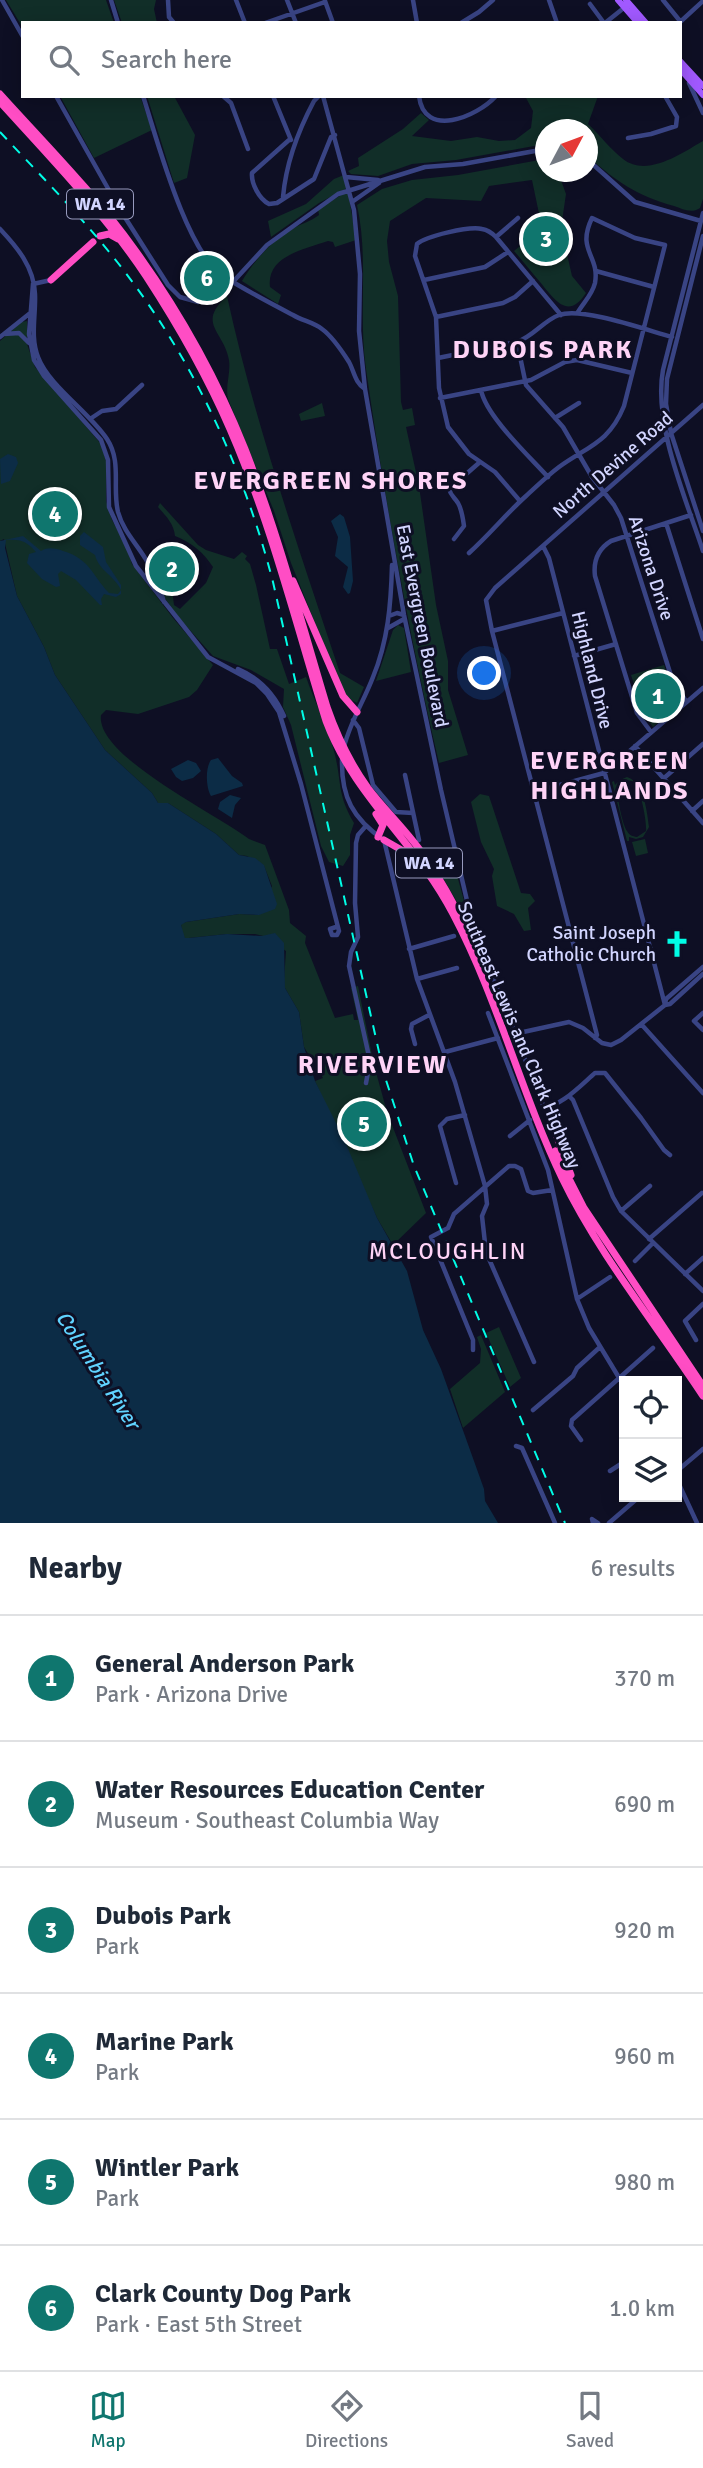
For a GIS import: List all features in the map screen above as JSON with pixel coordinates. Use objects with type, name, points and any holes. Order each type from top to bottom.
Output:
[{"type":"highway","name":"Southeast Lewis and Clark Highway","points":[[0,94],[103,208],[135,249],[163,291],[200,356],[228,412],[253,472],[340,741],[368,787],[418,847],[455,905],[473,943],[550,1138],[584,1208],[703,1386]]},
{"type":"highway","name":"Southeast Lewis and Clark Highway","points":[[0,102],[87,198],[122,242],[171,316],[207,380],[230,429],[256,496],[326,721],[340,754],[355,780],[416,856],[446,901],[479,971],[564,1182],[586,1222],[703,1396]]},
{"type":"highway","points":[[51,280],[97,239],[109,234],[122,242]]},
{"type":"highway","points":[[271,524],[339,688],[347,703],[357,712]]},
{"type":"highway","points":[[355,780],[382,822],[381,838],[412,858],[446,901]]},
{"type":"highway","points":[[385,851],[393,846]]},
{"type":"highway","points":[[545,1107],[584,1208]]},
{"type":"main road","points":[[618,0],[644,21]]},
{"type":"main road","points":[[625,4],[637,21]]},
{"type":"main road","points":[[682,63],[703,86]]},
{"type":"main road","points":[[682,71],[703,95]]},
{"type":"street","points":[[2,0],[21,33]]},
{"type":"street","points":[[111,0],[117,21]]},
{"type":"street","points":[[169,0],[169,17],[172,21]]},
{"type":"street","points":[[236,0],[244,21]]},
{"type":"street","points":[[287,0],[295,21]]},
{"type":"street","points":[[413,0],[417,21]]},
{"type":"street","points":[[473,20],[493,0]]},
{"type":"street","points":[[549,0],[556,21]]},
{"type":"street","points":[[663,0],[679,21]]},
{"type":"street","points":[[270,21],[325,1],[332,21]]},
{"type":"street","points":[[681,21],[703,1]]},
{"type":"street","points":[[590,4],[603,21]]},
{"type":"street","points":[[606,21],[625,4]]},
{"type":"street","points":[[682,72],[703,113]]},
{"type":"street","points":[[57,98],[119,208],[172,290],[184,299],[204,302],[219,297],[267,245],[338,194],[425,167],[463,164],[535,151]]},
{"type":"street","points":[[144,98],[172,186],[186,219],[213,267],[234,283],[323,329],[349,362],[359,385],[365,389]]},
{"type":"street","points":[[225,98],[231,103],[248,149]]},
{"type":"street","points":[[274,98],[292,141]]},
{"type":"street","points":[[283,198],[292,141],[310,108],[319,98]]},
{"type":"street","name":"East Evergreen Boulevard","points":[[322,98],[335,135],[351,199],[360,274],[359,331],[365,389],[393,557],[467,907],[514,1034],[545,1107]]},
{"type":"street","points":[[420,98],[423,110],[430,117],[440,120],[462,118],[484,108],[494,98]]},
{"type":"street","points":[[628,138],[676,126],[677,117],[666,98]]},
{"type":"street","points":[[292,141],[256,167],[251,176],[264,201],[273,204],[314,180],[331,137],[335,135]]},
{"type":"street","points":[[598,170],[635,202],[701,221]]},
{"type":"street","points":[[346,177],[382,181]]},
{"type":"street","points":[[351,199],[382,181]]},
{"type":"street","points":[[674,337],[703,213]]},
{"type":"street","points":[[496,237],[518,218]]},
{"type":"street","points":[[469,553],[494,531],[520,501],[548,477],[601,440],[616,422],[624,406],[665,245],[622,233],[592,218],[586,230],[585,242],[596,271],[592,292],[578,312]]},
{"type":"street","points":[[520,501],[495,472],[469,454],[451,433],[440,398],[436,317],[415,256],[417,244],[425,238],[475,228],[487,230],[496,237],[561,315]]},
{"type":"street","points":[[0,229],[22,255],[33,284],[30,344],[38,367],[106,438],[114,455],[118,512],[128,534],[151,569],[164,603]]},
{"type":"street","points":[[703,236],[663,370],[660,393],[662,420],[694,514],[703,551]]},
{"type":"street","points":[[424,280],[485,267],[508,251]]},
{"type":"street","points":[[596,271],[653,287]]},
{"type":"street","points":[[33,284],[51,280]]},
{"type":"street","points":[[436,317],[503,303],[533,281]]},
{"type":"street","points":[[438,358],[517,342],[561,315],[578,312],[674,337]]},
{"type":"street","points":[[2,336],[32,314]]},
{"type":"street","points":[[32,314],[38,357],[59,389]]},
{"type":"street","points":[[2,336],[20,334],[30,344]]},
{"type":"street","name":"Arizona Drive","points":[[517,342],[525,381],[555,418],[614,505],[627,535],[673,682],[686,701]]},
{"type":"street","points":[[440,398],[525,381],[577,359],[632,373]]},
{"type":"street","points":[[88,420],[102,411],[116,409],[142,385]]},
{"type":"street","points":[[481,390],[482,398],[491,412],[548,477]]},
{"type":"street","points":[[555,418],[579,403]]},
{"type":"street","name":"North Devine Road","points":[[492,631],[486,600],[495,587],[703,405]]},
{"type":"street","points":[[88,420],[106,451],[109,507],[143,574],[205,654],[211,660],[256,683],[279,712],[302,784],[336,927]]},
{"type":"street","points":[[454,539],[464,526],[460,505],[449,493],[449,489],[480,462]]},
{"type":"street","points":[[651,732],[637,713],[594,568],[595,560],[604,545],[694,514]]},
{"type":"street","points":[[694,514],[703,531]]},
{"type":"street","points":[[666,523],[703,639]]},
{"type":"street","name":"Highland Drive","points":[[542,546],[549,558],[664,1005]]},
{"type":"street","points":[[132,556],[136,551],[140,551]]},
{"type":"street","points":[[393,557],[388,628],[373,679],[348,733],[343,752],[343,775],[351,807],[365,827],[381,838],[417,979],[445,1052],[485,1186],[487,1201],[482,1216],[486,1252],[534,1362]]},
{"type":"street","points":[[143,574],[151,569]]},
{"type":"street","points":[[388,628],[404,617],[397,613],[389,616]]},
{"type":"street","points":[[563,613],[492,631],[597,1035],[595,1038]]},
{"type":"street","points":[[574,656],[616,644]]},
{"type":"street","points":[[534,792],[604,773],[703,688]]},
{"type":"street","points":[[353,720],[359,729],[373,785],[396,812],[413,813]]},
{"type":"street","points":[[663,779],[703,744]]},
{"type":"street","points":[[635,746],[703,823]]},
{"type":"street","points":[[405,775],[419,840]]},
{"type":"street","points":[[692,811],[703,801]]},
{"type":"street","points":[[365,827],[358,835],[356,843],[355,903],[358,937],[351,952],[349,966],[370,1061],[366,1083]]},
{"type":"street","points":[[409,949],[454,936]]},
{"type":"street","points":[[664,1005],[666,999],[703,967]]},
{"type":"street","points":[[417,979],[457,968]]},
{"type":"street","points":[[514,1034],[569,1022],[611,1045],[642,1025],[703,974]]},
{"type":"street","points":[[488,1013],[542,1152],[577,1299],[600,1347],[619,1377],[617,1382],[572,1420],[571,1426],[581,1440]]},
{"type":"street","points":[[703,1013],[694,1021],[703,1030]]},
{"type":"street","points":[[415,1044],[412,1024],[429,1015]]},
{"type":"street","points":[[642,1025],[703,1093]]},
{"type":"street","points":[[445,1052],[498,1038]]},
{"type":"street","points":[[545,1107],[552,1107],[569,1096],[595,1073],[605,1073],[670,1155]]},
{"type":"street","points":[[569,1096],[621,1211],[703,1291]]},
{"type":"street","points":[[456,1183],[440,1126],[447,1119],[465,1115]]},
{"type":"street","points":[[510,1136],[530,1120]]},
{"type":"street","points":[[473,1350],[473,1340],[431,1239],[433,1234],[448,1228],[454,1214],[509,1167],[521,1169],[528,1191],[533,1193],[552,1189]]},
{"type":"street","points":[[621,1211],[650,1186]]},
{"type":"street","points":[[635,1261],[651,1241],[702,1193]]},
{"type":"street","points":[[685,1274],[703,1258]]},
{"type":"street","points":[[577,1299],[610,1277]]},
{"type":"street","points":[[696,1340],[685,1321],[703,1304]]},
{"type":"street","points":[[534,1410],[573,1377],[577,1368],[600,1347]]},
{"type":"street","points":[[620,1376],[653,1348]]},
{"type":"street","points":[[516,1446],[522,1448],[555,1523]]},
{"type":"street","points":[[682,1467],[703,1449]]},
{"type":"street","points":[[610,1471],[619,1465]]},
{"type":"street","points":[[682,1491],[697,1523],[703,1518]]},
{"type":"street","points":[[609,1523],[633,1502]]},
{"type":"green space","points":[[6,0],[106,0],[113,21],[21,21],[21,25]]},
{"type":"green space","points":[[114,0],[156,0],[154,9],[157,21],[121,21]]},
{"type":"green space","points":[[61,98],[141,98],[152,130],[94,158]]},
{"type":"green space","points":[[148,98],[175,98],[195,135],[187,178],[174,183]]},
{"type":"green space","points":[[526,98],[597,98],[590,119],[535,119],[535,146],[456,160],[412,164],[378,176],[351,174],[348,171],[359,166],[358,158],[403,129],[421,113],[429,120],[412,136],[451,141],[477,137],[499,141],[515,140],[531,128],[533,111]]},
{"type":"green space","points":[[598,134],[623,159],[643,166],[664,162],[703,141],[703,199],[700,208],[693,211],[660,202],[618,181],[598,165]]},
{"type":"green space","points":[[535,161],[535,182],[562,182],[566,194],[561,228],[572,276],[586,293],[573,305],[562,304],[551,295],[514,251],[542,228],[532,180],[489,186],[481,201],[426,198],[390,221],[387,241],[389,262],[398,296],[401,402],[403,410],[412,408],[415,425],[406,427],[419,486],[436,605],[448,661],[448,690],[468,755],[439,763],[398,567],[366,369],[361,225],[357,205],[382,189],[412,180],[458,175]]},
{"type":"green space","points":[[344,175],[347,188],[319,203],[271,237],[268,221],[306,204],[334,179]]},
{"type":"green space","points":[[348,191],[356,240],[335,247],[333,242],[328,241],[298,251],[281,261],[270,276],[270,287],[281,295],[278,304],[242,281],[258,259],[279,238],[319,215],[318,209]]},
{"type":"green space","points":[[207,263],[226,282],[209,292],[190,286],[195,272]]},
{"type":"green space","points":[[227,296],[264,439],[340,673],[364,687],[357,703],[347,698],[336,675],[228,399],[229,360],[213,321],[218,306]]},
{"type":"green space","points":[[27,321],[27,344],[35,367],[101,444],[106,461],[106,501],[132,564],[213,665],[197,690],[189,697],[138,714],[106,710],[101,715],[104,731],[118,748],[162,784],[249,839],[265,845],[289,910],[290,923],[306,936],[305,943],[335,1018],[353,1014],[354,1020],[358,1020],[351,988],[358,986],[374,1065],[387,1112],[426,1213],[393,1245],[377,1218],[315,1081],[323,1078],[304,1047],[299,1012],[285,988],[286,951],[255,934],[185,938],[182,934],[181,924],[186,922],[239,914],[259,915],[272,886],[264,866],[247,856],[239,855],[216,834],[168,803],[158,803],[152,793],[105,750],[55,675],[44,647],[17,596],[4,539],[0,541],[0,341],[21,322]]},
{"type":"green space","points":[[322,403],[325,416],[301,421],[299,414]]},
{"type":"green space","points":[[160,503],[198,545],[206,550],[234,559],[242,552],[247,556],[245,559],[250,564],[256,585],[270,649],[277,649],[289,684],[306,677],[332,745],[342,796],[354,823],[350,835],[350,855],[343,866],[329,862],[321,846],[291,725],[283,707],[284,689],[251,670],[213,656],[164,597],[161,585],[167,578],[174,605],[180,609],[206,583],[213,567],[197,548],[175,536],[167,517],[158,507]]},
{"type":"green space","points":[[398,625],[404,628],[411,672],[376,681],[393,630]]},
{"type":"green space","points":[[664,665],[681,702],[653,727],[643,713],[631,675]]},
{"type":"green space","points":[[627,777],[633,780],[644,798],[647,813],[649,827],[643,837],[636,839],[629,837],[629,841],[627,841],[612,782],[614,781],[615,785]],"holes":[[[626,780],[634,782],[638,789],[645,814],[646,831],[637,837],[627,831],[623,822],[618,785]]]},
{"type":"green space","points":[[480,794],[489,796],[521,893],[530,894],[535,901],[528,908],[531,930],[524,931],[514,914],[497,906],[492,876],[494,869],[481,842],[471,802]]},
{"type":"green space","points":[[645,839],[648,853],[636,856],[632,842]]},
{"type":"green space","points":[[455,868],[471,926],[439,871]]},
{"type":"green space","points":[[499,1327],[521,1378],[510,1387],[486,1333]]},
{"type":"green space","points":[[481,1335],[505,1392],[463,1428],[450,1389],[480,1363],[481,1349],[477,1337]]},
{"type":"water","points":[[8,454],[16,457],[18,463],[10,481],[1,484],[0,459]]},
{"type":"water","points":[[340,514],[344,517],[350,537],[353,581],[348,594],[343,587],[348,567],[335,556],[338,537],[331,521]]},
{"type":"water","points":[[84,532],[103,547],[106,562],[121,585],[121,590],[95,555],[80,545],[80,536]]},
{"type":"water","name":"Columbia River","points":[[23,536],[41,551],[54,549],[72,554],[85,563],[109,593],[118,594],[121,590],[121,594],[116,597],[104,594],[100,605],[76,580],[61,571],[58,574],[60,586],[56,587],[42,579],[27,563],[29,554],[36,552],[32,548],[23,542],[6,540],[5,548],[17,596],[44,647],[55,675],[105,750],[152,793],[158,803],[168,803],[216,834],[239,855],[255,858],[264,865],[277,904],[275,909],[259,915],[239,914],[186,922],[181,925],[185,938],[227,934],[262,936],[275,933],[284,943],[285,988],[299,1012],[304,1047],[315,1081],[344,1139],[377,1218],[407,1271],[423,1330],[441,1369],[484,1489],[485,1501],[498,1523],[0,1523],[0,541]]},
{"type":"water","points":[[218,758],[243,786],[211,796],[207,773],[211,760]]},
{"type":"water","points":[[188,760],[196,763],[201,771],[193,778],[182,781],[171,769]]},
{"type":"water","points":[[230,795],[241,798],[235,805],[232,818],[218,809],[220,802]]},
{"type":"railway","points":[[0,132],[90,229],[145,299],[192,375],[247,496],[273,582],[384,1074],[414,1166],[565,1523]]},
{"type":"place","name":"Dubois Park","points":[[546,239]]},
{"type":"place","name":"Clark County Dog Park","points":[[207,278]]},
{"type":"place","name":"Marine Park","points":[[55,514]]},
{"type":"place","name":"Water Resources Education Center","points":[[172,569]]},
{"type":"place","name":"General Anderson Park","points":[[658,696]]},
{"type":"place","name":"Saint Joseph Catholic Church","points":[[677,944]]},
{"type":"place","name":"Wintler Park","points":[[364,1124]]},
{"type":"district","name":"DUBOIS PARK","points":[[543,350]]},
{"type":"district","name":"EVERGREEN SHORES","points":[[331,481]]},
{"type":"district","name":"EVERGREEN HIGHLANDS","points":[[610,776]]},
{"type":"district","name":"RIVERVIEW","points":[[373,1065]]},
{"type":"district","name":"MCLOUGHLIN","points":[[448,1251]]}]
